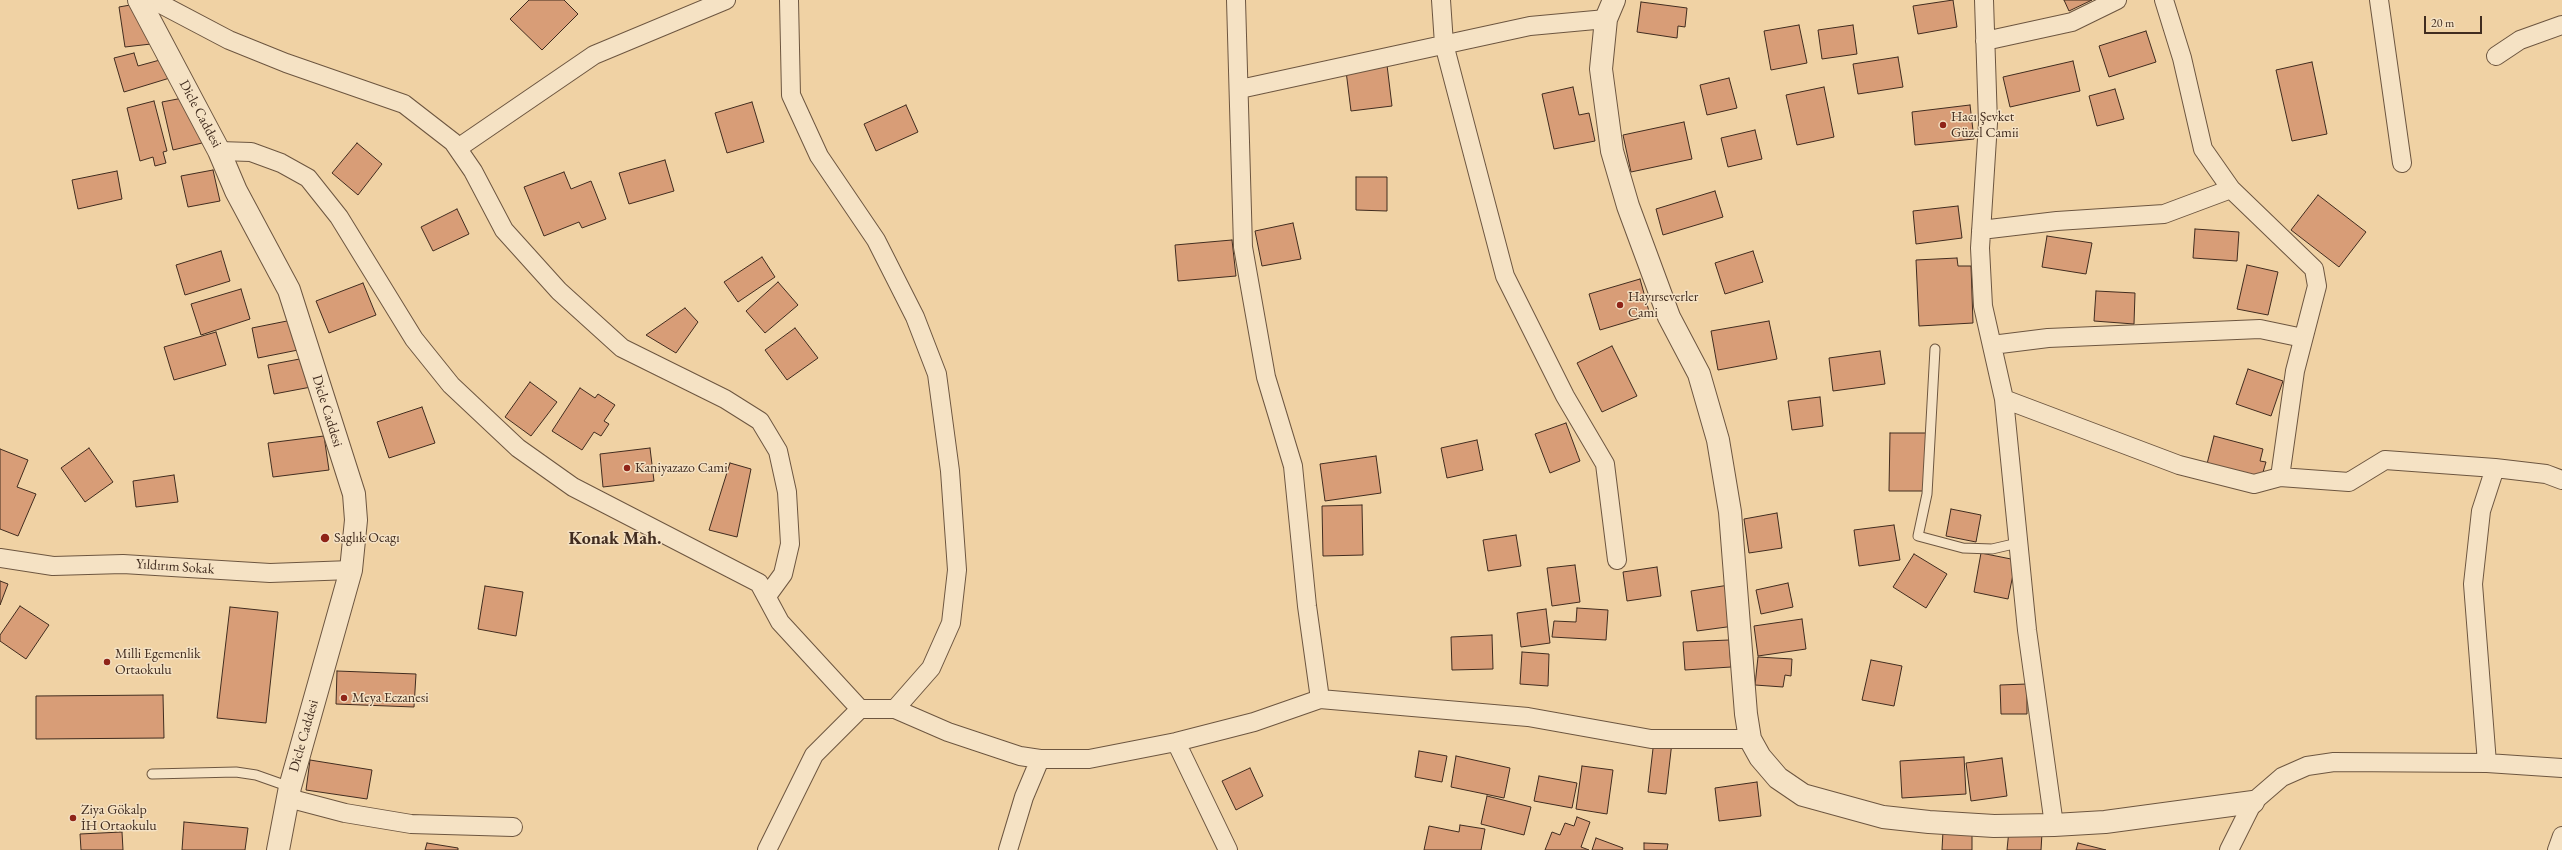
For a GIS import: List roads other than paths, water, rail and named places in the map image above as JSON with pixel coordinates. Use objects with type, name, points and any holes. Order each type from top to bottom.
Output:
[{"type":"street","name":"Dicle Caddesi","points":[[139,0],[219,150],[236,191],[290,290],[354,494],[356,520],[351,570],[289,793],[278,850]]},
{"type":"street","points":[[152,0],[229,40],[286,63],[404,104],[453,142],[473,171],[504,230],[559,290],[622,348],[725,399],[760,422],[778,451],[786,492],[790,544],[783,574],[766,596]]},
{"type":"street","points":[[458,148],[594,56],[726,0]]},
{"type":"street","points":[[789,0],[791,95],[818,156],[876,240],[915,317],[937,374],[950,471],[957,570],[951,623],[931,668],[895,709]]},
{"type":"street","points":[[1236,0],[1240,89],[1243,247],[1266,377],[1293,466],[1308,606],[1320,699]]},
{"type":"street","points":[[1441,0],[1444,44],[1504,276],[1565,396],[1605,464],[1617,560]]},
{"type":"street","points":[[1984,0],[1988,122],[1981,230],[1983,306],[2004,399],[2027,630],[2054,825]]},
{"type":"street","points":[[1985,41],[2072,22],[2117,0]]},
{"type":"street","points":[[2164,0],[2182,58],[2203,149],[2231,189],[2314,270],[2317,286],[2295,371],[2280,478]]},
{"type":"street","points":[[2379,0],[2402,163]]},
{"type":"street","points":[[1240,89],[1444,44],[1610,10],[1601,69],[1612,151],[1628,206],[1669,317],[1699,374],[1718,440],[1730,512],[1744,692],[1750,739],[1760,757],[1778,778],[1803,795],[1883,817],[1929,822],[1994,826],[2105,822],[2253,802]]},
{"type":"street","points":[[2496,56],[2520,40],[2562,25]]},
{"type":"street","points":[[219,150],[251,152],[281,163],[308,178],[339,217],[414,339],[452,385],[518,448],[573,487],[759,582],[780,622],[860,709]]},
{"type":"street","points":[[1981,230],[2057,221],[2164,214],[2231,189]]},
{"type":"street","points":[[1992,345],[2048,338],[2260,329],[2303,338]]},
{"type":"street","points":[[2004,399],[2179,465],[2254,484],[2280,478],[2349,482],[2385,460],[2495,468],[2546,474],[2562,480]]},
{"type":"street","points":[[2487,763],[2474,584],[2481,511],[2495,468]]},
{"type":"street","name":"Yıldırım Sokak","points":[[0,558],[53,566],[123,564],[270,573],[351,570]]},
{"type":"street","points":[[767,850],[814,755],[860,709],[895,709],[956,734],[1020,756],[1040,759],[1089,759],[1176,742],[1254,722],[1320,699],[1528,717],[1651,738],[1750,739]]},
{"type":"street","points":[[1176,742],[1228,850]]},
{"type":"street","points":[[1008,850],[1024,797],[1040,759]]},
{"type":"street","points":[[2229,850],[2253,802],[2282,777],[2307,766],[2334,762],[2487,763],[2562,768]]},
{"type":"street","points":[[289,793],[345,813],[411,824],[514,827]]},
{"type":"street","points":[[2557,850],[2562,836]]},
{"type":"lane","points":[[1935,349],[1927,494],[1918,536],[1963,548],[1992,549],[2018,543]]},
{"type":"lane","points":[[152,774],[236,772],[256,775],[289,793]]},
{"type":"place","name":"Hacı Şevket Güzel Camii","points":[[1943,125]]},
{"type":"place","name":"Hayırseverler Cami","points":[[1620,305]]},
{"type":"place","name":"Kaniyazazo Cami","points":[[627,468]]},
{"type":"place","name":"Saglık Ocagı","points":[[325,538]]},
{"type":"place","name":"Milli Egemenlik Ortaokulu","points":[[107,662]]},
{"type":"place","name":"Meya Eczanesi","points":[[344,698]]},
{"type":"place","name":"Ziya Gökalp İH Ortaokulu","points":[[73,818]]},
{"type":"district","name":"Konak Mah.","points":[[615,539]]}]
